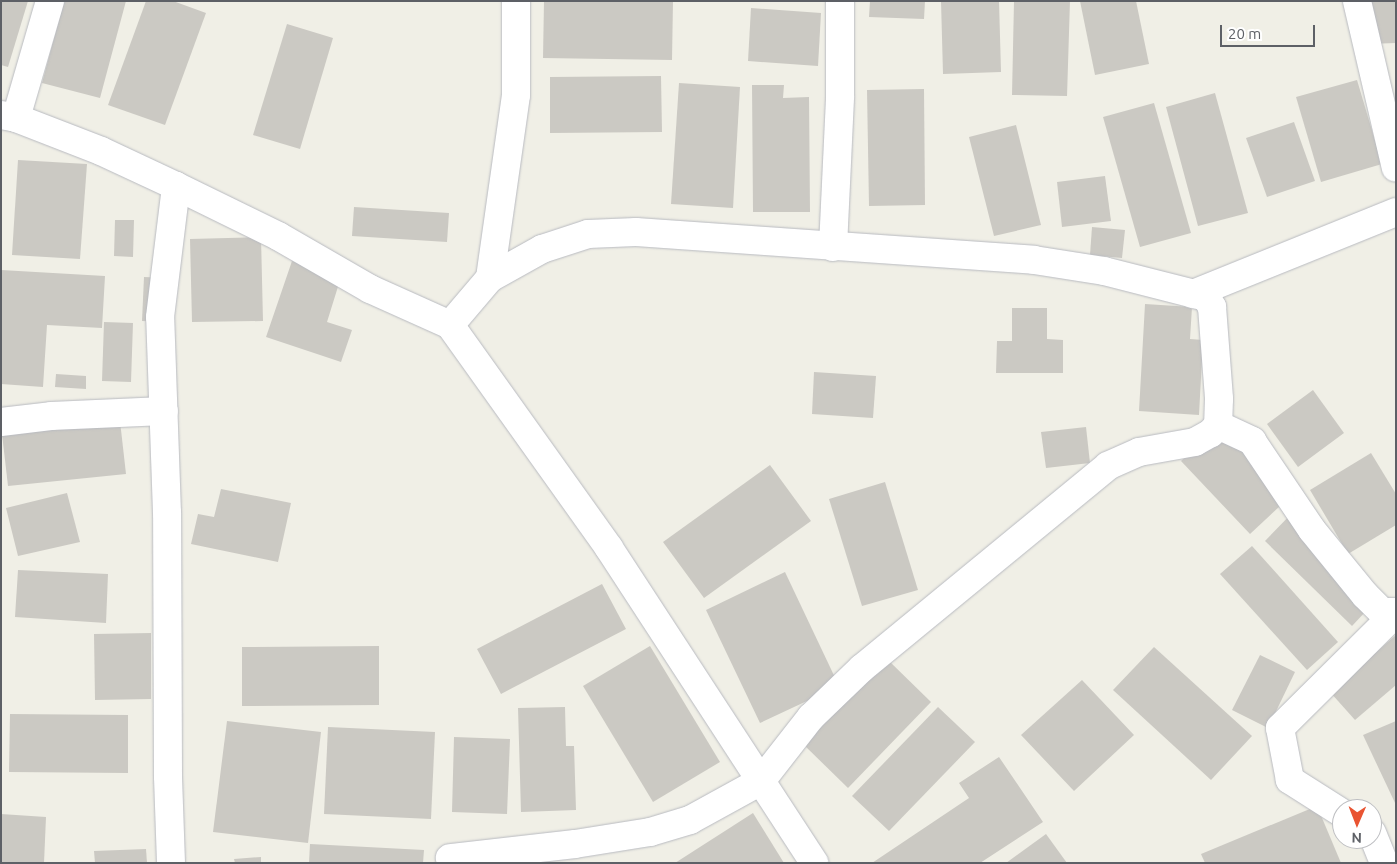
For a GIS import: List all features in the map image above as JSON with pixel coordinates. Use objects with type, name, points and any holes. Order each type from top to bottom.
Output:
[{"type":"street","points":[[50,1],[9,117],[101,151],[176,186],[278,236],[370,289],[450,325],[609,548],[814,863]]},
{"type":"street","points":[[490,278],[516,95],[516,1]]},
{"type":"street","points":[[833,247],[840,96],[840,1]]},
{"type":"street","points":[[1357,1],[1396,168]]},
{"type":"street","points":[[171,863],[164,411],[160,317],[176,186]]},
{"type":"street","points":[[1193,294],[1396,212]]},
{"type":"street","points":[[450,325],[490,278],[542,249],[588,234],[636,232],[1034,260],[1104,271],[1206,297],[1212,306],[1217,354],[1218,425],[1211,433],[1195,442],[1139,452],[1108,466],[862,668],[811,717],[761,781],[690,820],[650,832],[575,844],[450,858]]},
{"type":"street","points":[[1,422],[51,416],[164,411]]},
{"type":"street","points":[[1218,425],[1252,441],[1312,530],[1365,595],[1382,612],[1396,613]]},
{"type":"street","points":[[1332,807],[1290,780],[1280,728],[1396,613]]},
{"type":"street","points":[[1378,849],[1384,863]]},
{"type":"building","points":[[1,1],[28,1],[8,67],[1,65]]},
{"type":"building","points":[[64,1],[126,1],[100,98],[42,83]]},
{"type":"building","points":[[146,1],[173,1],[206,13],[165,125],[108,105]]},
{"type":"building","points":[[544,1],[673,1],[672,60],[543,58]]},
{"type":"building","points":[[870,1],[925,1],[924,19],[869,17]]},
{"type":"building","points":[[941,1],[999,1],[1001,72],[943,74]]},
{"type":"building","points":[[1014,1],[1070,1],[1067,96],[1012,95]]},
{"type":"building","points":[[1080,1],[1136,1],[1149,64],[1095,75]]},
{"type":"building","points":[[1366,1],[1396,1],[1396,43],[1368,44]]},
{"type":"building","points":[[751,8],[821,13],[818,66],[748,61]]},
{"type":"building","points":[[287,24],[333,38],[300,149],[253,135]]},
{"type":"building","points":[[661,76],[662,132],[550,133],[550,77]]},
{"type":"building","points":[[1357,80],[1382,164],[1321,182],[1296,97]]},
{"type":"building","points":[[679,83],[740,87],[733,208],[671,204]]},
{"type":"building","points":[[752,85],[784,85],[783,98],[809,97],[810,212],[753,212]]},
{"type":"building","points":[[924,89],[925,205],[869,206],[867,90]]},
{"type":"building","points":[[1215,93],[1248,213],[1198,226],[1166,107]]},
{"type":"building","points":[[1154,103],[1191,233],[1140,247],[1103,117]]},
{"type":"building","points":[[1294,122],[1315,181],[1267,197],[1246,138]]},
{"type":"building","points":[[1016,125],[1041,225],[994,236],[969,137]]},
{"type":"building","points":[[18,160],[87,164],[80,259],[12,255]]},
{"type":"building","points":[[1105,176],[1111,221],[1062,227],[1057,182]]},
{"type":"building","points":[[354,207],[449,213],[447,242],[352,236]]},
{"type":"building","points":[[115,220],[134,220],[133,257],[114,256]]},
{"type":"building","points":[[1092,227],[1125,230],[1122,258],[1090,255]]},
{"type":"building","points":[[261,237],[263,321],[192,322],[190,239]]},
{"type":"building","points":[[292,261],[341,277],[327,322],[352,330],[341,362],[266,337]]},
{"type":"building","points":[[1,270],[105,276],[102,328],[47,325],[43,387],[1,384]]},
{"type":"building","points":[[144,277],[170,278],[167,322],[142,321]]},
{"type":"building","points":[[1145,304],[1192,307],[1190,339],[1203,340],[1199,415],[1139,411]]},
{"type":"building","points":[[1012,308],[1047,308],[1047,339],[1063,340],[1063,373],[996,373],[997,341],[1012,341]]},
{"type":"building","points":[[104,322],[133,323],[131,382],[102,381]]},
{"type":"building","points":[[814,372],[876,376],[873,418],[812,414]]},
{"type":"building","points":[[56,374],[86,376],[86,389],[55,387]]},
{"type":"building","points":[[1313,390],[1344,433],[1298,467],[1267,424]]},
{"type":"building","points":[[1226,418],[1295,492],[1250,534],[1181,461]]},
{"type":"building","points":[[120,421],[126,474],[8,486],[2,434]]},
{"type":"building","points":[[1086,427],[1090,463],[1046,468],[1041,432]]},
{"type":"building","points":[[1371,453],[1396,494],[1396,525],[1348,554],[1310,490]]},
{"type":"building","points":[[770,465],[811,521],[704,598],[663,542]]},
{"type":"building","points":[[885,482],[918,590],[862,606],[829,499]]},
{"type":"building","points":[[221,489],[291,503],[278,562],[191,544],[198,514],[214,517]]},
{"type":"building","points":[[67,493],[80,542],[18,556],[6,508]]},
{"type":"building","points":[[1295,510],[1382,594],[1352,626],[1265,541]]},
{"type":"building","points":[[1252,546],[1338,642],[1307,670],[1220,574]]},
{"type":"building","points":[[18,570],[108,574],[106,623],[15,617]]},
{"type":"building","points":[[785,572],[839,686],[760,723],[706,610]]},
{"type":"building","points":[[602,584],[626,629],[501,694],[477,649]]},
{"type":"building","points":[[151,633],[151,699],[95,700],[94,634]]},
{"type":"building","points":[[1396,635],[1396,685],[1355,720],[1330,692]]},
{"type":"building","points":[[379,646],[379,705],[242,706],[242,647]]},
{"type":"building","points":[[650,646],[720,762],[653,802],[583,686]]},
{"type":"building","points":[[1154,647],[1252,736],[1211,780],[1113,690]]},
{"type":"building","points":[[1260,655],[1295,672],[1268,728],[1232,710]]},
{"type":"building","points":[[887,659],[931,702],[848,788],[804,745]]},
{"type":"building","points":[[1082,680],[1134,735],[1074,791],[1021,735]]},
{"type":"building","points":[[565,707],[566,746],[574,746],[576,810],[521,812],[518,708]]},
{"type":"building","points":[[938,707],[975,742],[889,831],[852,796]]},
{"type":"building","points":[[10,714],[128,715],[128,773],[9,772]]},
{"type":"building","points":[[227,721],[321,732],[308,843],[213,832]]},
{"type":"building","points":[[1396,721],[1396,805],[1363,735]]},
{"type":"building","points":[[328,727],[435,732],[431,819],[324,814]]},
{"type":"building","points":[[454,737],[510,739],[507,814],[452,812]]},
{"type":"building","points":[[999,757],[1043,822],[980,863],[872,863],[969,798],[959,783]]},
{"type":"building","points":[[1317,806],[1332,842],[1332,849],[1335,849],[1341,863],[1205,863],[1201,854]]},
{"type":"building","points":[[753,813],[784,863],[675,863]]},
{"type":"building","points":[[1,814],[46,817],[44,863],[1,863]]},
{"type":"building","points":[[1046,834],[1067,863],[1006,863]]},
{"type":"building","points":[[310,844],[424,850],[423,863],[309,863]]},
{"type":"building","points":[[146,849],[147,863],[95,863],[94,851]]},
{"type":"building","points":[[261,857],[261,863],[235,863],[234,859]]}]
